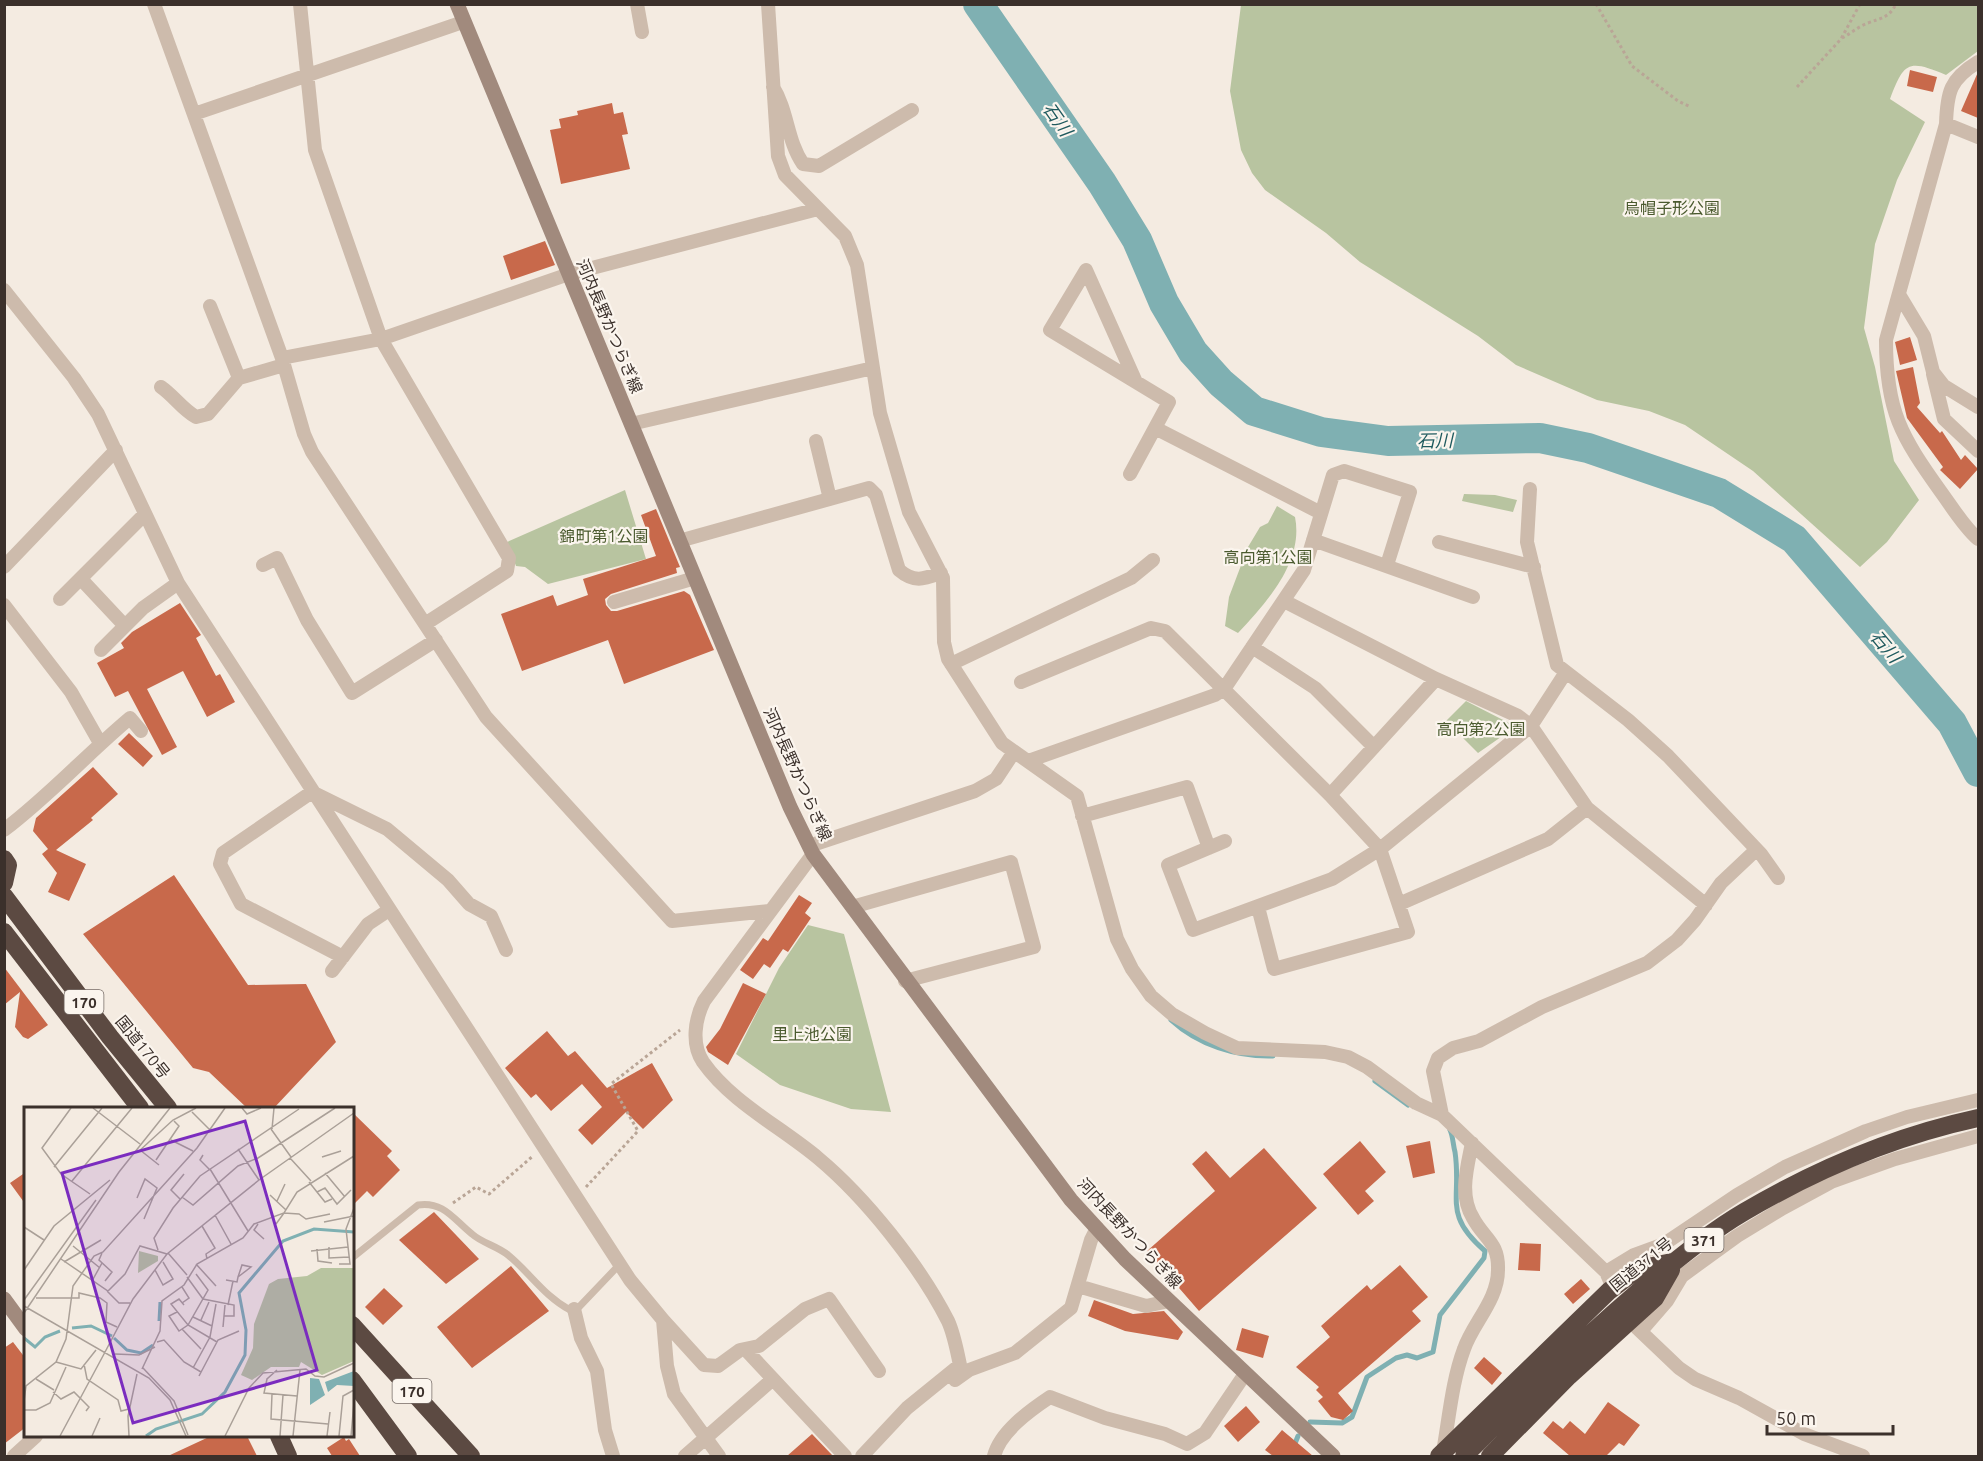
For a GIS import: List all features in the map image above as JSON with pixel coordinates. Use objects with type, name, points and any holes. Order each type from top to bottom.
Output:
[{"type":"highway","points":[[4,859],[8,865],[4,883]]},
{"type":"highway","name":"国道170号","points":[[4,896],[164,1107]]},
{"type":"highway","name":"170","points":[[4,932],[139,1107]]},
{"type":"highway","name":"国道371号","points":[[1464,1456],[1618,1307],[1743,1212],[1852,1156],[1897,1139],[1978,1118]]},
{"type":"highway","points":[[1441,1454],[1609,1291],[1638,1269],[1676,1261]]},
{"type":"highway","points":[[1490,1456],[1569,1376],[1655,1298],[1676,1261]]},
{"type":"highway","name":"170","points":[[354,1327],[471,1456]]},
{"type":"highway","name":"170","points":[[354,1383],[408,1456]]},
{"type":"highway","points":[[279,1437],[288,1456]]},
{"type":"main road","name":"河内長野かつらぎ線","points":[[457,4],[679,541],[811,850],[905,981],[1071,1200],[1169,1301],[1333,1456]]},
{"type":"main road","points":[[4,1299],[24,1326]]},
{"type":"street","points":[[154,4],[283,362],[304,434],[312,452],[486,717],[672,921],[769,911]]},
{"type":"street","points":[[300,4],[315,150],[381,339],[509,558],[507,571],[425,624]]},
{"type":"street","points":[[637,4],[642,32]]},
{"type":"street","points":[[768,4],[777,156],[785,175],[845,236],[856,264],[880,413],[909,512],[944,578],[944,642],[951,664],[1002,743],[1077,796],[1117,939],[1132,969],[1151,996],[1172,1014],[1237,1048],[1325,1052],[1348,1057],[1367,1067],[1416,1103],[1442,1115],[1608,1276],[1634,1255],[1664,1244],[1737,1195],[1785,1167],[1866,1131],[1907,1118],[1978,1101]]},
{"type":"street","points":[[194,114],[463,22]]},
{"type":"street","points":[[1978,62],[1953,81],[1947,103],[1946,124],[1887,340],[1886,368],[1891,404],[1902,432],[1916,457],[1978,539]]},
{"type":"street","points":[[772,85],[781,100],[796,154],[802,164],[819,166],[912,110]]},
{"type":"street","points":[[1946,124],[1978,137]]},
{"type":"street","points":[[161,387],[174,396],[185,411],[196,417],[208,414],[239,378],[283,362],[381,339],[569,274],[818,209]]},
{"type":"street","points":[[1130,474],[1168,402],[1050,330],[1086,270],[1136,382]]},
{"type":"street","points":[[4,290],[74,378],[99,414],[144,515],[178,583],[620,1264],[663,1320],[704,1365],[718,1366],[740,1350],[759,1346],[805,1309],[829,1299],[879,1371]]},
{"type":"street","points":[[1900,296],[1924,336],[1944,419],[1978,451]]},
{"type":"street","points":[[210,306],[239,378]]},
{"type":"street","points":[[631,424],[873,368]]},
{"type":"street","points":[[1933,372],[1944,386],[1978,407]]},
{"type":"street","points":[[1155,428],[1321,513]]},
{"type":"street","points":[[816,441],[830,499]]},
{"type":"street","points":[[4,567],[116,450]]},
{"type":"street","points":[[1028,762],[1215,695],[1224,689],[1304,570],[1333,475],[1344,471],[1410,492],[1388,565]]},
{"type":"street","points":[[679,541],[869,488],[876,495],[899,570],[908,578],[919,580],[941,573]]},
{"type":"street","points":[[1530,489],[1527,542],[1551,649],[1557,665],[1629,720],[1660,749],[1756,850],[1778,878]]},
{"type":"street","points":[[60,599],[144,515]]},
{"type":"street","points":[[1313,540],[1473,597]]},
{"type":"street","points":[[1439,542],[1534,567]]},
{"type":"street","points":[[263,565],[277,558],[307,620],[352,693],[436,640]]},
{"type":"street","points":[[951,664],[1131,578],[1153,560]]},
{"type":"street","points":[[614,602],[695,578]]},
{"type":"street","points":[[81,579],[125,626]]},
{"type":"street","points":[[100,650],[143,608],[178,583]]},
{"type":"street","points":[[1284,601],[1436,678],[1518,716],[1531,726],[1587,808],[1706,904]]},
{"type":"street","points":[[4,605],[71,692],[100,743]]},
{"type":"street","points":[[1021,682],[1151,628],[1165,631],[1330,795],[1380,849],[1407,932],[1274,969],[1258,907]]},
{"type":"street","points":[[1252,647],[1315,688],[1374,747]]},
{"type":"street","points":[[1225,841],[1168,865],[1193,930],[1332,879],[1380,849],[1531,726],[1566,672]]},
{"type":"street","points":[[1330,795],[1436,678]]},
{"type":"street","points":[[4,830],[33,808],[100,743],[130,718],[141,731]]},
{"type":"street","points":[[861,1456],[907,1408],[960,1365],[949,1323],[870,1208],[818,1158],[724,1085],[702,1060],[696,1040],[696,1017],[704,1002],[811,850],[975,791],[996,779],[1014,752]]},
{"type":"street","points":[[1082,816],[1187,787],[1209,848]]},
{"type":"street","points":[[312,792],[387,829],[448,880],[469,904],[491,916],[507,950]]},
{"type":"street","points":[[312,792],[223,853],[220,864],[241,904],[343,957]]},
{"type":"street","points":[[1399,904],[1548,839],[1587,808]]},
{"type":"street","points":[[1442,1115],[1433,1071],[1438,1058],[1453,1048],[1479,1041],[1542,1007],[1647,963],[1677,940],[1721,883],[1756,850]]},
{"type":"street","points":[[852,907],[1011,862],[1034,947],[905,981]]},
{"type":"street","points":[[332,971],[368,924],[389,910]]},
{"type":"street","points":[[1863,1456],[1804,1434],[1739,1398],[1695,1379],[1679,1368],[1639,1329],[1667,1301],[1682,1276],[1737,1236],[1783,1208],[1831,1182],[1895,1159],[1978,1136]]},
{"type":"street","points":[[1441,1454],[1464,1349],[1491,1298],[1498,1272],[1497,1254],[1489,1237],[1473,1220],[1465,1199],[1472,1143]]},
{"type":"street","points":[[907,1408],[937,1394],[969,1370],[1015,1353],[1071,1308],[1096,1228]]},
{"type":"street","points":[[1078,1286],[1146,1306],[1169,1301]]},
{"type":"street","points":[[574,1309],[581,1338],[597,1371],[605,1430],[613,1456]]},
{"type":"street","points":[[663,1320],[667,1366],[674,1394],[705,1440],[719,1456]]},
{"type":"street","points":[[746,1350],[845,1456]]},
{"type":"street","points":[[994,1456],[997,1445],[1032,1410],[1050,1397],[1105,1418],[1165,1434],[1187,1444],[1205,1433],[1245,1374]]},
{"type":"street","points":[[685,1456],[773,1379]]},
{"type":"street","points":[[14,1456],[35,1437]]},
{"type":"lane","points":[[354,1256],[418,1205],[429,1203],[445,1208],[473,1236],[507,1254],[552,1301],[570,1310],[579,1307],[620,1264]]},
{"type":"path","points":[[1596,4],[1632,66],[1678,101],[1691,107]]},
{"type":"path","points":[[1797,87],[1841,39],[1860,4]]},
{"type":"path","points":[[1841,39],[1867,23],[1882,20],[1892,13],[1896,4]]},
{"type":"path","points":[[576,1197],[638,1131],[611,1084],[696,1017]]},
{"type":"path","points":[[445,1208],[476,1187],[489,1194],[543,1146]]},
{"type":"green space","name":"烏帽子形公園","points":[[1241,5],[1978,5],[1978,51],[1946,75],[1923,67],[1909,67],[1899,77],[1890,99],[1925,122],[1897,180],[1875,244],[1864,328],[1875,367],[1894,461],[1919,500],[1887,542],[1860,567],[1753,471],[1685,425],[1649,411],[1597,400],[1516,365],[1478,336],[1360,262],[1326,233],[1265,190],[1252,173],[1241,150],[1230,91]]},
{"type":"green space","name":"錦町第1公園","points":[[625,490],[646,559],[548,584],[525,567],[516,566],[507,542]]},
{"type":"green space","points":[[1464,494],[1495,495],[1517,500],[1513,512],[1462,501]]},
{"type":"green space","name":"高向第1公園","points":[[1277,506],[1295,517],[1294,550],[1288,566],[1271,595],[1238,633],[1225,626],[1229,597],[1248,547],[1260,527],[1268,523]]},
{"type":"green space","name":"高向第2公園","points":[[1466,701],[1509,723],[1511,730],[1478,753],[1446,721]]},
{"type":"green space","name":"里上池公園","points":[[808,925],[844,934],[891,1112],[851,1109],[780,1085],[736,1054],[779,968]]},
{"type":"building","points":[[1910,70],[1937,77],[1933,92],[1907,86]]},
{"type":"building","points":[[1978,72],[1978,118],[1961,111]]},
{"type":"building","points":[[612,103],[614,114],[623,112],[628,134],[622,135],[630,169],[561,184],[550,130],[561,128],[559,119],[578,115],[577,111]]},
{"type":"building","points":[[545,241],[555,265],[511,280],[503,256]]},
{"type":"building","points":[[1910,337],[1917,360],[1900,365],[1895,342]]},
{"type":"building","points":[[1913,367],[1920,403],[1917,407],[1940,433],[1942,431],[1961,460],[1965,455],[1978,469],[1960,489],[1940,470],[1943,467],[1907,418],[1896,371]]},
{"type":"building","points":[[656,509],[680,567],[676,568],[677,573],[611,594],[605,599],[606,605],[611,611],[617,611],[684,591],[690,595],[714,650],[624,684],[608,640],[522,671],[501,614],[553,595],[557,606],[588,595],[583,579],[656,556],[641,515]]},
{"type":"building","points":[[180,603],[201,635],[196,638],[216,676],[220,674],[235,702],[207,717],[183,671],[147,689],[177,747],[162,755],[128,691],[115,697],[97,663],[124,648],[121,643],[132,632]]},
{"type":"building","points":[[129,733],[153,756],[143,767],[118,744]]},
{"type":"building","points":[[93,767],[118,794],[91,818],[93,820],[56,850],[86,864],[69,901],[48,892],[57,873],[42,854],[48,849],[33,831],[36,818]]},
{"type":"building","points":[[174,875],[248,985],[306,984],[336,1042],[275,1107],[246,1107],[209,1072],[193,1068],[83,934]]},
{"type":"building","points":[[799,895],[812,903],[805,913],[811,918],[788,952],[783,949],[770,968],[764,964],[753,979],[740,970],[763,938],[768,941]]},
{"type":"building","points":[[4,967],[48,1025],[28,1039],[23,1037],[15,1027],[20,992],[4,1005]]},
{"type":"building","points":[[743,983],[766,994],[728,1065],[708,1052],[706,1047],[720,1029]]},
{"type":"building","points":[[547,1031],[568,1056],[575,1051],[607,1088],[652,1063],[673,1100],[643,1129],[626,1112],[592,1145],[578,1130],[602,1107],[582,1084],[551,1111],[536,1094],[531,1098],[505,1068]]},
{"type":"building","points":[[354,1114],[392,1151],[387,1156],[400,1170],[373,1197],[367,1191],[354,1204]]},
{"type":"building","points":[[1360,1141],[1386,1172],[1365,1191],[1374,1201],[1358,1215],[1323,1174]]},
{"type":"building","points":[[1430,1141],[1435,1173],[1413,1178],[1406,1146]]},
{"type":"building","points":[[1264,1148],[1317,1208],[1199,1311],[1147,1251],[1215,1191],[1192,1164],[1206,1151],[1230,1178]]},
{"type":"building","points":[[24,1173],[24,1202],[10,1183]]},
{"type":"building","points":[[434,1212],[479,1259],[446,1284],[399,1240]]},
{"type":"building","points":[[1520,1243],[1541,1244],[1540,1271],[1518,1270]]},
{"type":"building","points":[[1400,1265],[1428,1297],[1412,1311],[1421,1321],[1338,1393],[1353,1411],[1343,1420],[1331,1417],[1318,1401],[1323,1397],[1316,1390],[1319,1387],[1296,1367],[1330,1337],[1321,1326],[1367,1285],[1371,1290]]},
{"type":"building","points":[[511,1266],[549,1311],[472,1368],[437,1327]]},
{"type":"building","points":[[1581,1279],[1590,1289],[1573,1304],[1564,1294]]},
{"type":"building","points":[[384,1288],[403,1306],[383,1325],[365,1307]]},
{"type":"building","points":[[1094,1300],[1133,1314],[1164,1311],[1183,1332],[1178,1340],[1125,1331],[1088,1316]]},
{"type":"building","points":[[1242,1328],[1269,1336],[1263,1358],[1236,1350]]},
{"type":"building","points":[[13,1342],[24,1356],[24,1429],[4,1444],[4,1348]]},
{"type":"building","points":[[1484,1357],[1502,1373],[1492,1385],[1474,1368]]},
{"type":"building","points":[[1608,1402],[1640,1425],[1624,1446],[1619,1443],[1606,1456],[1570,1456],[1543,1433],[1553,1421],[1563,1429],[1570,1421],[1585,1434]]},
{"type":"building","points":[[1246,1406],[1260,1422],[1238,1442],[1224,1426]]},
{"type":"building","points":[[1282,1430],[1313,1456],[1273,1456],[1265,1450]]},
{"type":"building","points":[[812,1434],[833,1456],[787,1456]]},
{"type":"building","points":[[209,1437],[248,1437],[257,1456],[168,1456]]},
{"type":"building","points":[[344,1437],[346,1441],[349,1439],[360,1456],[332,1456],[327,1448]]},
{"type":"waterway","name":"石川","points":[[978,4],[1102,183],[1137,240],[1164,303],[1193,352],[1221,383],[1254,411],[1321,432],[1388,441],[1540,438],[1588,448],[1719,493],[1794,539],[1952,723],[1978,772]]},
{"type":"waterway","points":[[1171,1020],[1193,1036],[1218,1048],[1245,1054],[1273,1056]]},
{"type":"waterway","points":[[1375,1081],[1408,1105]]},
{"type":"waterway","points":[[1310,1422],[1342,1423],[1352,1417],[1367,1377],[1396,1358],[1407,1355],[1417,1358],[1433,1352],[1440,1315],[1484,1258],[1485,1251],[1463,1227],[1458,1216],[1457,1168],[1450,1130]]},
{"type":"waterway","points":[[1290,1456],[1298,1436]]}]
